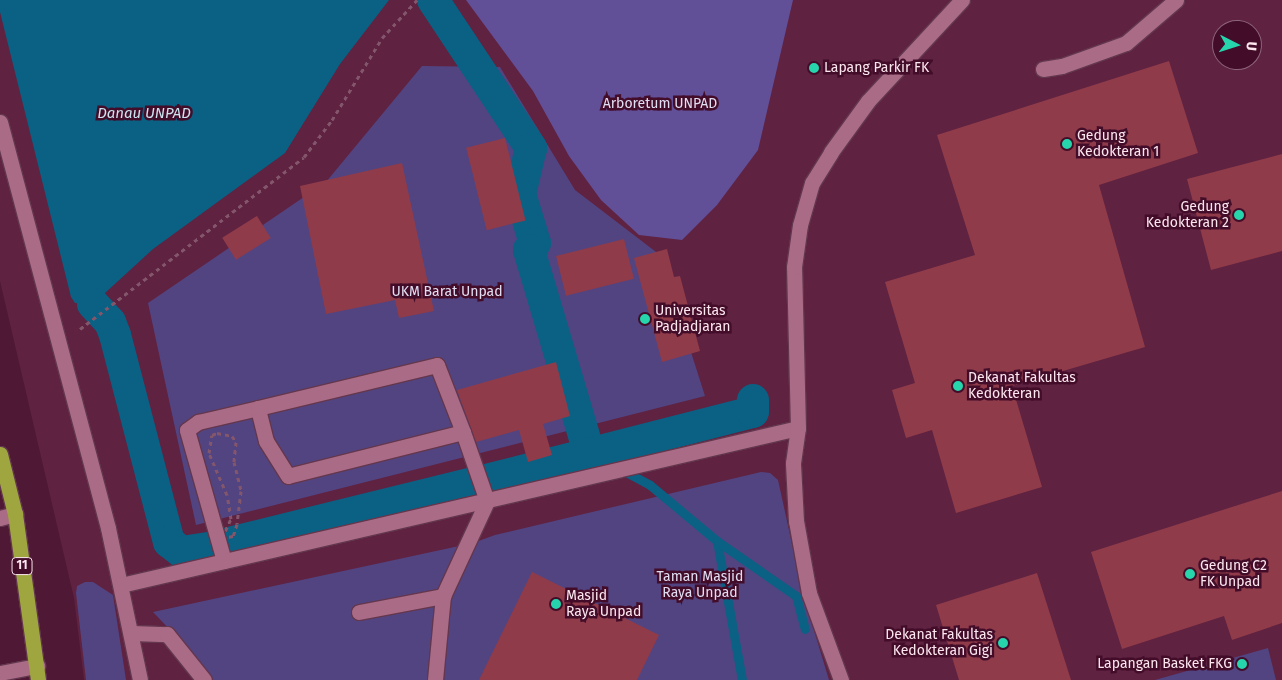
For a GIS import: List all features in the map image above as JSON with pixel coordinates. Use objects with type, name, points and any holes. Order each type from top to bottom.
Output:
[{"type":"highway","name":"11","points":[[0,454],[7,516],[37,673]]},
{"type":"lane","points":[[841,680],[809,593],[796,521],[793,463],[798,428],[794,267],[800,225],[812,183],[868,100],[962,0]]},
{"type":"lane","points":[[1043,69],[1062,66],[1126,43],[1176,0]]},
{"type":"lane","points":[[0,122],[121,585],[140,680]]},
{"type":"lane","points":[[224,560],[187,430],[198,422],[437,365],[464,432],[487,501],[442,596],[435,680]]},
{"type":"lane","points":[[258,408],[266,441],[288,476],[464,432]]},
{"type":"lane","points":[[121,585],[798,428]]},
{"type":"lane","points":[[359,612],[442,596]]},
{"type":"lane","points":[[132,633],[167,634],[204,680]]},
{"type":"lane","points":[[0,673],[37,673]]},
{"type":"path","points":[[59,345],[304,157],[332,120],[382,38],[417,0]]},
{"type":"shaded area","name":"Universitas Padjadjaran","points":[[0,0],[1282,0],[1282,680],[84,680],[74,598],[0,281]]},
{"type":"green space","name":"Arboretum UNPAD","points":[[466,0],[793,0],[758,150],[717,205],[682,240],[639,235],[601,200],[569,156],[533,91]]},
{"type":"green space","name":"UKM Barat Unpad","points":[[422,66],[500,67],[575,190],[660,255],[705,396],[196,525],[148,303],[326,182]]},
{"type":"green space","name":"Taman Masjid Raya Unpad","points":[[761,472],[770,473],[778,480],[803,594],[829,680],[207,680],[173,633],[153,612],[473,543],[495,535]]},
{"type":"green space","points":[[85,582],[93,582],[113,595],[126,680],[86,680],[76,593],[77,586]]},
{"type":"green space","name":"Lapangan Basket FKG","points":[[1268,648],[1276,680],[1155,680]]},
{"type":"water","name":"Danau UNPAD","points":[[0,0],[389,0],[340,64],[285,153],[153,249],[93,304],[82,304],[75,303],[71,297],[0,12]]},
{"type":"building","points":[[1169,61],[1198,153],[1099,185],[1145,347],[1012,386],[1042,487],[956,513],[932,430],[906,438],[892,390],[915,383],[885,282],[975,255],[937,135]]},
{"type":"building","points":[[505,138],[526,220],[487,230],[466,148]]},
{"type":"building","name":"Gedung Kedokteran 2","points":[[1282,154],[1282,251],[1211,270],[1187,179]]},
{"type":"building","points":[[402,163],[434,311],[399,318],[395,300],[326,314],[300,186]]},
{"type":"building","points":[[257,216],[271,238],[236,260],[222,238]]},
{"type":"building","points":[[624,239],[634,279],[566,296],[556,256]]},
{"type":"building","points":[[667,249],[674,277],[680,276],[700,351],[662,362],[634,258]]},
{"type":"building","points":[[556,362],[570,416],[543,424],[552,455],[528,462],[519,430],[476,442],[457,390]]},
{"type":"building","name":"Gedung C2 FK Unpad","points":[[1282,491],[1282,623],[1232,640],[1224,616],[1122,649],[1091,552]]},
{"type":"building","name":"Masjid Raya Unpad","points":[[532,572],[659,635],[637,680],[479,680]]},
{"type":"building","name":"Dekanat Fakultas Kedokteran Gigi","points":[[1037,573],[1071,680],[959,680],[936,605]]},
{"type":"waterway","points":[[433,0],[531,148],[520,194],[535,243],[529,250],[589,452]]},
{"type":"waterway","points":[[93,304],[110,322],[115,335],[169,542],[182,552],[208,548]]},
{"type":"waterway","points":[[490,479],[753,412],[753,400]]},
{"type":"waterway","points":[[589,452],[650,485],[717,541],[742,680]]},
{"type":"waterway","points":[[229,543],[470,484]]},
{"type":"waterway","points":[[717,541],[796,596],[805,629]]},
{"type":"place","name":"Lapang Parkir FK","points":[[814,68]]},
{"type":"place","name":"Gedung Kedokteran 1","points":[[1067,144]]},
{"type":"place","name":"Gedung Kedokteran 2","points":[[1239,215]]},
{"type":"place","name":"Universitas Padjadjaran","points":[[645,319]]},
{"type":"place","name":"Dekanat Fakultas Kedokteran","points":[[958,386]]},
{"type":"place","name":"Gedung C2 FK Unpad","points":[[1190,574]]},
{"type":"place","name":"Masjid Raya Unpad","points":[[556,604]]},
{"type":"place","name":"Dekanat Fakultas Kedokteran Gigi","points":[[1003,643]]},
{"type":"place","name":"Lapangan Basket FKG","points":[[1242,664]]}]
